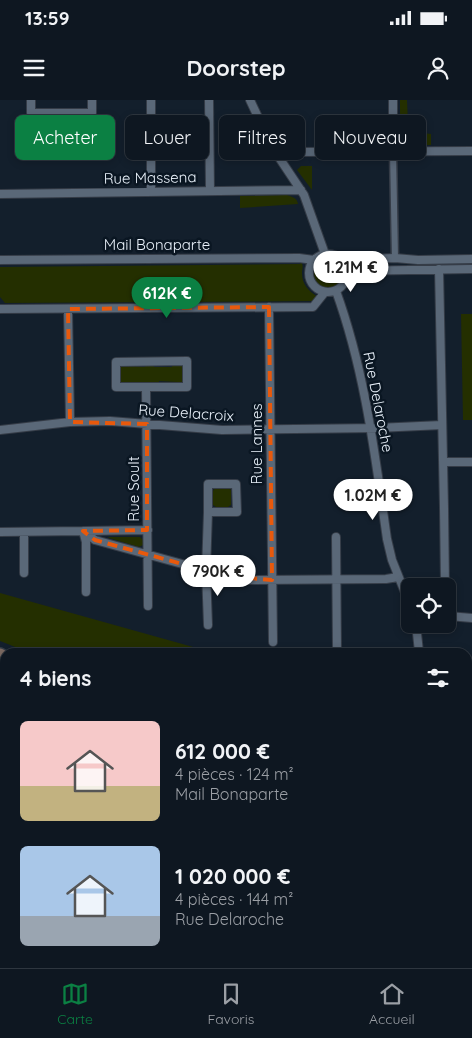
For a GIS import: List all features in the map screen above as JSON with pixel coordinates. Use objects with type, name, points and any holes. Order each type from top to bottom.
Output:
[{"type":"street","points":[[31,100],[32,113],[92,113],[92,100]]},
{"type":"street","points":[[151,100],[151,192]]},
{"type":"street","points":[[209,100],[210,191]]},
{"type":"street","points":[[250,100],[258,115]]},
{"type":"street","points":[[393,100],[393,115]]},
{"type":"street","points":[[426,152],[472,151]]},
{"type":"street","points":[[281,160],[309,206],[325,254]]},
{"type":"street","points":[[392,160],[395,258]]},
{"type":"street","name":"Rue Massena","points":[[0,194],[301,190]]},
{"type":"street","points":[[325,254],[337,256],[342,260],[347,271],[345,283],[336,291],[319,291],[310,282],[308,270],[314,260],[325,254]]},
{"type":"street","name":"Mail Bonaparte","points":[[0,260],[299,258],[314,260]]},
{"type":"street","points":[[342,260],[395,258],[418,260],[472,259]]},
{"type":"street","points":[[438,269],[445,578]]},
{"type":"street","points":[[347,271],[472,269]]},
{"type":"street","name":"Rue Delaroche","points":[[336,291],[352,340],[371,428],[387,539],[401,584]]},
{"type":"street","points":[[0,309],[312,307],[325,292]]},
{"type":"street","name":"Rue Lannes","points":[[269,307],[273,642]]},
{"type":"street","points":[[68,309],[70,422]]},
{"type":"street","points":[[116,362],[187,362],[187,387],[146,387],[116,388],[116,362]]},
{"type":"street","name":"Rue Soult","points":[[146,387],[148,606]]},
{"type":"street","name":"Rue Delacroix","points":[[0,430],[70,422],[110,421],[222,430],[442,425]]},
{"type":"street","points":[[443,462],[472,462]]},
{"type":"street","points":[[208,512],[237,512],[236,484],[208,484],[206,571],[208,625]]},
{"type":"street","points":[[0,532],[148,530]]},
{"type":"street","points":[[83,531],[95,540],[206,571],[250,580],[386,579],[398,577]]},
{"type":"street","points":[[83,531],[86,542],[86,592]]},
{"type":"street","points":[[24,532],[24,573]]},
{"type":"street","points":[[336,537],[337,648]]},
{"type":"street","points":[[456,617],[472,618]]},
{"type":"street","points":[[417,633],[419,648]]},
{"type":"highlighted area","points":[[269,307],[272,580],[226,576],[95,540],[83,531],[147,530],[147,424],[70,422],[68,309]]},
{"type":"green space","points":[[400,100],[407,100],[408,115],[400,115]]},
{"type":"green space","points":[[426,133],[431,134],[431,145],[426,145]]},
{"type":"green space","points":[[301,166],[312,166],[312,190],[297,170]]},
{"type":"green space","points":[[287,195],[296,199],[298,204],[240,208],[240,196]]},
{"type":"green space","points":[[328,258],[334,259],[342,267],[342,279],[334,287],[328,288],[322,287],[314,279],[313,273],[314,267],[322,259]]},
{"type":"green space","points":[[301,262],[303,266],[302,277],[305,284],[318,297],[314,301],[5,303],[0,297],[0,267],[300,264]]},
{"type":"green space","points":[[461,314],[472,314],[472,420],[463,420]]},
{"type":"green space","points":[[121,365],[172,367],[172,365],[180,365],[183,367],[182,382],[177,384],[177,382],[159,381],[159,384],[134,384],[134,382],[123,382],[121,384],[119,382],[119,367]]},
{"type":"green space","points":[[215,488],[228,488],[231,490],[231,505],[228,507],[216,507],[213,505],[213,491]]},
{"type":"green space","points":[[108,537],[140,537],[143,540],[143,545],[139,547]]},
{"type":"green space","points":[[0,593],[197,648],[18,648],[0,641]]}]
